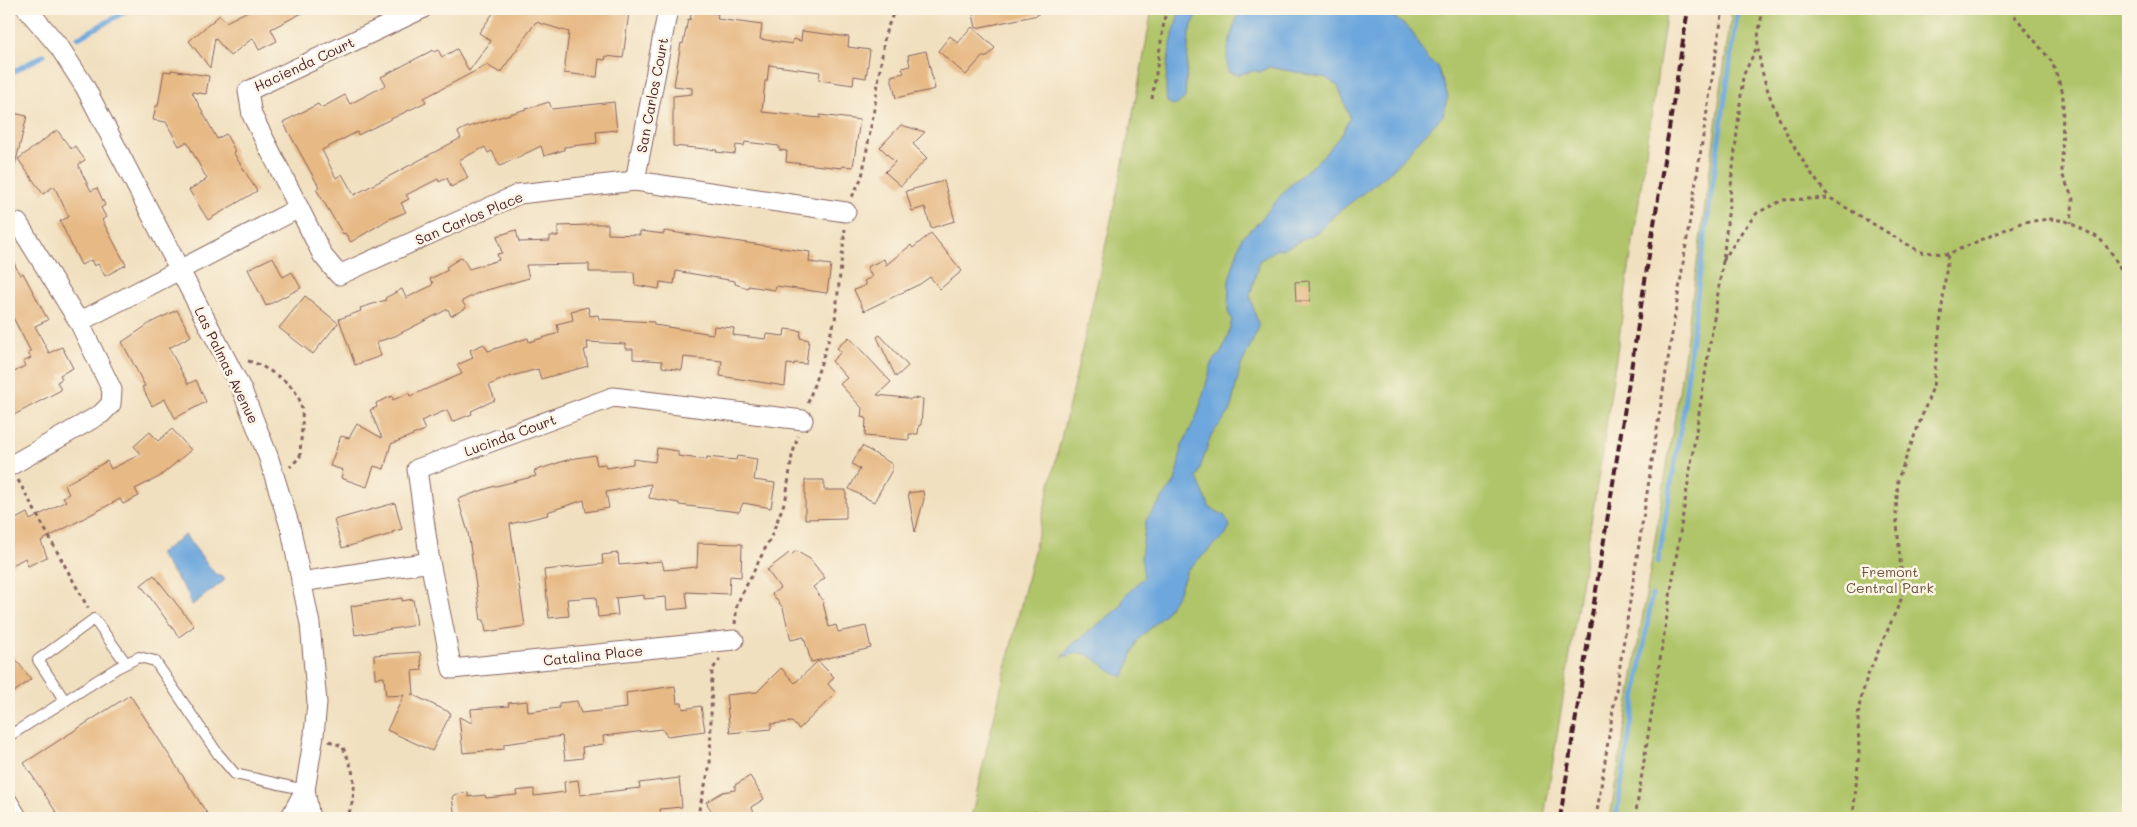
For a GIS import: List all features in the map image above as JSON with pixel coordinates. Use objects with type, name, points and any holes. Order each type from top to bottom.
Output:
[{"type":"street","name":"Las Palmas Avenue","points":[[26,9],[60,48],[85,87],[242,390],[268,456],[291,530],[310,624],[315,672],[314,735],[305,790],[290,818]]},
{"type":"street","name":"Hacienda Court","points":[[298,208],[252,115],[248,90],[422,9]]},
{"type":"street","name":"San Carlos Court","points":[[636,181],[668,9]]},
{"type":"street","name":"San Carlos Place","points":[[298,208],[323,256],[339,275],[519,194],[636,181],[846,212]]},
{"type":"street","points":[[79,322],[298,208]]},
{"type":"street","points":[[9,227],[18,223],[79,322],[112,390],[112,404],[101,414],[10,466]]},
{"type":"street","name":"Lucinda Court","points":[[452,669],[430,562],[417,469],[613,397],[803,420]]},
{"type":"street","points":[[301,582],[430,562]]},
{"type":"street","name":"Catalina Place","points":[[452,669],[734,640]]},
{"type":"street","name":"Las Palmas Avenue","points":[[305,790],[310,818]]},
{"type":"lane","points":[[65,700],[38,660],[94,619],[126,663]]},
{"type":"lane","points":[[9,736],[65,700],[139,657],[155,661],[218,754],[236,774],[305,790]]},
{"type":"lane","points":[[9,795],[23,818]]},
{"type":"path","points":[[696,818],[710,765],[712,670],[734,640],[737,604],[771,537],[786,498],[792,456],[835,320],[845,246],[846,212],[862,177],[885,34],[895,9]]},
{"type":"path","points":[[1152,99],[1166,9]]},
{"type":"path","points":[[1596,818],[1723,9]]},
{"type":"path","points":[[1635,818],[1723,261],[1743,76],[1758,45],[1763,9]]},
{"type":"path","points":[[2009,9],[2052,62],[2063,93],[2062,174],[2073,199],[2072,223]]},
{"type":"path","points":[[1758,45],[1764,76],[1790,138],[1802,161],[1830,198],[1920,252],[1948,254],[2023,222],[2051,219],[2072,223],[2099,238],[2111,252],[2128,282]]},
{"type":"path","points":[[1723,261],[1743,230],[1757,213],[1783,200],[1830,198]]},
{"type":"path","points":[[1853,818],[1859,754],[1858,716],[1860,702],[1867,677],[1903,595],[1896,512],[1898,479],[1932,387],[1948,254]]},
{"type":"path","points":[[225,357],[255,362],[286,381],[296,390],[301,401],[300,457],[276,481]]},
{"type":"path","points":[[10,466],[91,613]]},
{"type":"path","points":[[314,735],[342,746],[352,765],[354,786],[352,806],[347,818]]},
{"type":"green space","points":[[1152,9],[1667,9],[1603,447],[1544,818],[971,818],[1067,415],[1113,212]]},
{"type":"green space","name":"Fremont Central Park","points":[[1732,9],[2128,9],[2128,818],[1610,818],[1681,379]]},
{"type":"water","points":[[1180,9],[1199,9],[1189,33],[1185,98],[1175,106],[1167,102],[1166,79],[1171,43]]},
{"type":"water","points":[[1240,9],[1374,9],[1395,18],[1411,30],[1428,60],[1437,66],[1448,96],[1443,115],[1388,174],[1333,216],[1320,231],[1284,249],[1277,249],[1259,261],[1250,296],[1259,327],[1240,368],[1230,412],[1211,435],[1197,478],[1210,508],[1224,515],[1230,526],[1226,534],[1187,570],[1178,594],[1164,615],[1137,641],[1124,677],[1112,672],[1091,656],[1085,654],[1076,653],[1062,657],[1073,644],[1120,607],[1124,597],[1144,577],[1141,557],[1146,520],[1175,482],[1182,446],[1198,413],[1213,360],[1221,353],[1228,336],[1232,319],[1228,312],[1229,280],[1242,237],[1258,223],[1287,188],[1323,156],[1342,134],[1350,117],[1338,86],[1326,78],[1269,67],[1260,72],[1253,71],[1237,75],[1228,72],[1228,48]]},
{"type":"water","points":[[185,535],[216,575],[221,576],[225,580],[192,605],[189,601],[189,595],[159,554]]},
{"type":"building","points":[[252,9],[310,9],[271,29],[277,41],[259,50],[253,38],[230,56],[215,38],[210,68],[189,41],[220,15],[226,22]]},
{"type":"building","points":[[496,9],[619,9],[619,11],[629,12],[623,58],[606,56],[605,60],[599,59],[597,77],[564,73],[569,32],[536,22],[500,73],[487,65],[424,98],[426,102],[358,135],[357,132],[322,150],[336,178],[342,174],[354,195],[461,138],[458,132],[465,128],[549,102],[552,109],[614,102],[617,130],[596,132],[597,143],[564,147],[564,150],[544,156],[541,146],[500,166],[492,151],[488,153],[485,147],[459,160],[468,178],[451,187],[447,178],[439,182],[438,179],[406,195],[409,199],[401,203],[406,212],[389,219],[351,242],[345,233],[343,234],[316,189],[319,187],[283,122],[318,104],[321,108],[345,95],[350,104],[386,85],[381,77],[433,50],[434,52],[438,50],[442,57],[457,49],[469,71],[491,41],[479,33]]},
{"type":"building","points":[[692,9],[718,14],[717,19],[762,25],[760,39],[792,44],[793,39],[801,41],[802,31],[849,37],[848,47],[870,50],[866,78],[854,76],[853,85],[819,80],[820,72],[769,65],[767,81],[765,81],[762,112],[820,118],[820,115],[860,120],[853,167],[842,166],[842,168],[786,162],[787,151],[779,150],[779,146],[745,142],[744,146],[736,145],[735,154],[716,152],[717,150],[673,146],[673,96],[692,94],[692,88],[674,86],[681,43],[683,44]]},
{"type":"building","points":[[972,9],[1038,9],[1038,15],[976,28]]},
{"type":"building","points":[[972,27],[995,48],[987,57],[982,57],[966,75],[938,51],[950,36],[958,43]]},
{"type":"building","points":[[926,51],[935,89],[896,98],[891,76],[904,73],[902,68],[910,66],[908,55]]},
{"type":"building","points":[[171,70],[209,76],[206,94],[192,92],[217,139],[226,134],[235,151],[233,152],[257,191],[208,220],[189,190],[207,179],[187,142],[179,146],[166,122],[153,120],[156,106],[158,106],[164,71],[171,72]]},
{"type":"building","points":[[9,112],[27,116],[14,169],[9,169]]},
{"type":"building","points":[[901,125],[925,132],[913,144],[927,158],[901,186],[885,172],[895,162],[880,147]]},
{"type":"building","points":[[57,130],[71,149],[75,146],[85,160],[79,164],[79,167],[91,191],[97,188],[105,205],[101,208],[106,217],[102,220],[126,265],[105,276],[98,264],[94,266],[91,260],[81,265],[60,221],[69,217],[54,186],[43,194],[18,159]]},
{"type":"building","points":[[944,181],[955,221],[931,228],[925,207],[912,211],[906,191]]},
{"type":"building","points":[[608,224],[608,234],[640,235],[640,231],[664,234],[664,231],[810,252],[809,262],[831,265],[827,293],[776,286],[775,290],[748,286],[748,288],[735,284],[735,281],[676,271],[674,284],[660,282],[659,289],[635,285],[634,272],[589,272],[589,264],[526,265],[529,278],[480,292],[462,301],[466,308],[451,316],[448,309],[395,336],[377,342],[381,356],[355,365],[339,319],[361,311],[360,308],[386,300],[385,298],[402,289],[406,298],[431,286],[433,283],[430,279],[448,270],[446,267],[462,257],[469,269],[499,260],[497,254],[502,253],[497,236],[516,230],[519,242],[550,241],[550,236],[558,236],[558,226]]},
{"type":"building","points":[[931,233],[962,271],[940,289],[930,277],[920,284],[864,311],[854,290],[866,285],[864,281],[872,277],[867,267],[884,259],[886,265],[911,245],[913,248]]},
{"type":"building","points":[[9,253],[20,275],[23,273],[48,320],[35,326],[49,353],[62,347],[73,368],[60,375],[62,379],[57,382],[61,390],[14,415],[9,405],[9,375],[25,366],[23,362],[31,358],[28,353],[31,352],[9,310]]},
{"type":"building","points":[[273,257],[283,277],[292,272],[301,288],[266,306],[248,269]]},
{"type":"building","points":[[1309,281],[1310,301],[1296,301],[1295,282]]},
{"type":"building","points":[[305,296],[338,323],[313,354],[279,328]]},
{"type":"building","points":[[588,307],[590,316],[598,315],[599,319],[654,322],[654,325],[713,334],[714,326],[734,328],[733,335],[766,339],[767,334],[784,336],[785,329],[801,331],[800,338],[809,340],[806,364],[787,364],[785,386],[720,376],[722,361],[684,357],[682,370],[662,367],[662,361],[633,359],[633,349],[625,349],[625,344],[587,342],[588,349],[584,350],[588,366],[541,379],[538,369],[505,378],[489,385],[495,400],[471,411],[472,414],[452,422],[447,410],[421,421],[425,430],[391,444],[384,469],[374,466],[367,487],[341,478],[343,470],[330,466],[341,436],[349,438],[357,424],[382,438],[370,410],[377,407],[376,403],[392,396],[393,400],[409,393],[410,396],[462,374],[457,365],[473,358],[470,350],[484,344],[488,351],[528,338],[529,342],[559,333],[557,324],[573,320],[571,311]]},
{"type":"building","points":[[177,310],[191,336],[169,348],[188,384],[196,380],[206,402],[175,418],[165,399],[152,406],[142,387],[145,386],[122,342],[152,322]]},
{"type":"building","points":[[880,335],[908,366],[896,377],[877,337]]},
{"type":"building","points":[[849,337],[891,382],[877,395],[906,398],[909,400],[912,398],[923,399],[921,425],[919,425],[918,434],[909,434],[909,440],[865,436],[866,418],[861,417],[862,408],[840,384],[847,378],[832,361],[841,352],[837,348]]},
{"type":"building","points":[[172,429],[191,450],[159,477],[135,489],[139,496],[123,504],[120,499],[41,541],[47,557],[28,566],[25,558],[9,567],[9,534],[15,531],[10,522],[27,513],[30,520],[66,501],[63,497],[69,494],[64,485],[107,461],[111,469],[141,454],[134,446],[150,432],[158,441]]},
{"type":"building","points":[[862,446],[892,464],[892,470],[874,502],[849,489],[860,469],[852,464]]},
{"type":"building","points":[[657,448],[678,451],[678,456],[707,460],[707,457],[736,460],[737,456],[757,459],[754,480],[775,483],[771,508],[743,503],[739,512],[679,505],[679,503],[649,498],[651,484],[606,492],[609,508],[586,512],[584,500],[547,512],[548,515],[510,524],[525,626],[486,632],[484,620],[481,620],[468,532],[458,499],[492,487],[536,476],[534,471],[570,459],[595,455],[597,465],[605,464],[606,468],[633,464],[633,459],[655,462]]},
{"type":"building","points":[[805,480],[824,480],[824,490],[846,490],[846,518],[805,519]]},
{"type":"building","points":[[923,491],[924,499],[915,532],[908,493]]},
{"type":"building","points":[[395,503],[402,529],[392,532],[392,534],[342,548],[334,520]]},
{"type":"building","points":[[698,543],[742,544],[741,577],[730,576],[729,594],[686,592],[688,608],[667,610],[666,597],[644,599],[644,595],[616,598],[618,615],[598,617],[596,597],[567,599],[569,616],[549,618],[544,570],[603,564],[602,555],[618,553],[619,565],[662,561],[664,570],[697,567]]},
{"type":"building","points":[[796,551],[810,559],[825,578],[813,587],[822,599],[829,627],[836,625],[838,632],[866,626],[871,648],[811,662],[804,637],[791,640],[783,608],[772,594],[780,588],[767,570],[789,553],[791,555]]},
{"type":"building","points":[[154,575],[194,626],[179,637],[141,585]]},
{"type":"building","points":[[402,598],[402,601],[413,599],[417,625],[355,635],[351,606]]},
{"type":"building","points":[[9,651],[31,679],[9,696]]},
{"type":"building","points":[[420,652],[422,670],[412,671],[414,694],[411,694],[451,713],[432,751],[387,730],[404,695],[386,696],[384,677],[375,678],[374,655]]},
{"type":"building","points":[[818,661],[834,677],[828,684],[836,693],[799,729],[792,722],[771,724],[771,729],[730,733],[726,695],[757,692],[781,668],[795,683]]},
{"type":"building","points":[[675,686],[677,703],[682,703],[683,709],[701,706],[705,731],[667,736],[662,729],[603,736],[604,744],[582,747],[583,758],[565,760],[562,736],[504,744],[504,749],[463,753],[459,717],[472,723],[471,709],[509,706],[508,703],[527,701],[528,712],[559,708],[559,703],[577,701],[581,713],[627,708],[626,693]]},
{"type":"building","points":[[130,695],[210,818],[60,818],[24,763]]},
{"type":"building","points":[[750,776],[764,799],[751,807],[758,818],[716,818],[706,802],[723,792],[735,790],[735,785]]},
{"type":"building","points":[[679,778],[682,807],[660,809],[661,818],[455,818],[452,797],[468,792],[468,797],[485,795],[486,798],[517,795],[516,791],[534,789],[534,796],[565,792],[564,782],[578,780],[580,795],[640,788],[639,783]]},
{"type":"waterway","points":[[78,38],[130,9]]},
{"type":"waterway","points":[[1658,562],[1683,414],[1702,257],[1738,9]]},
{"type":"waterway","points":[[9,74],[44,55]]},
{"type":"waterway","points":[[1616,818],[1652,595]]},
{"type":"railway","points":[[1560,818],[1688,9]]}]
